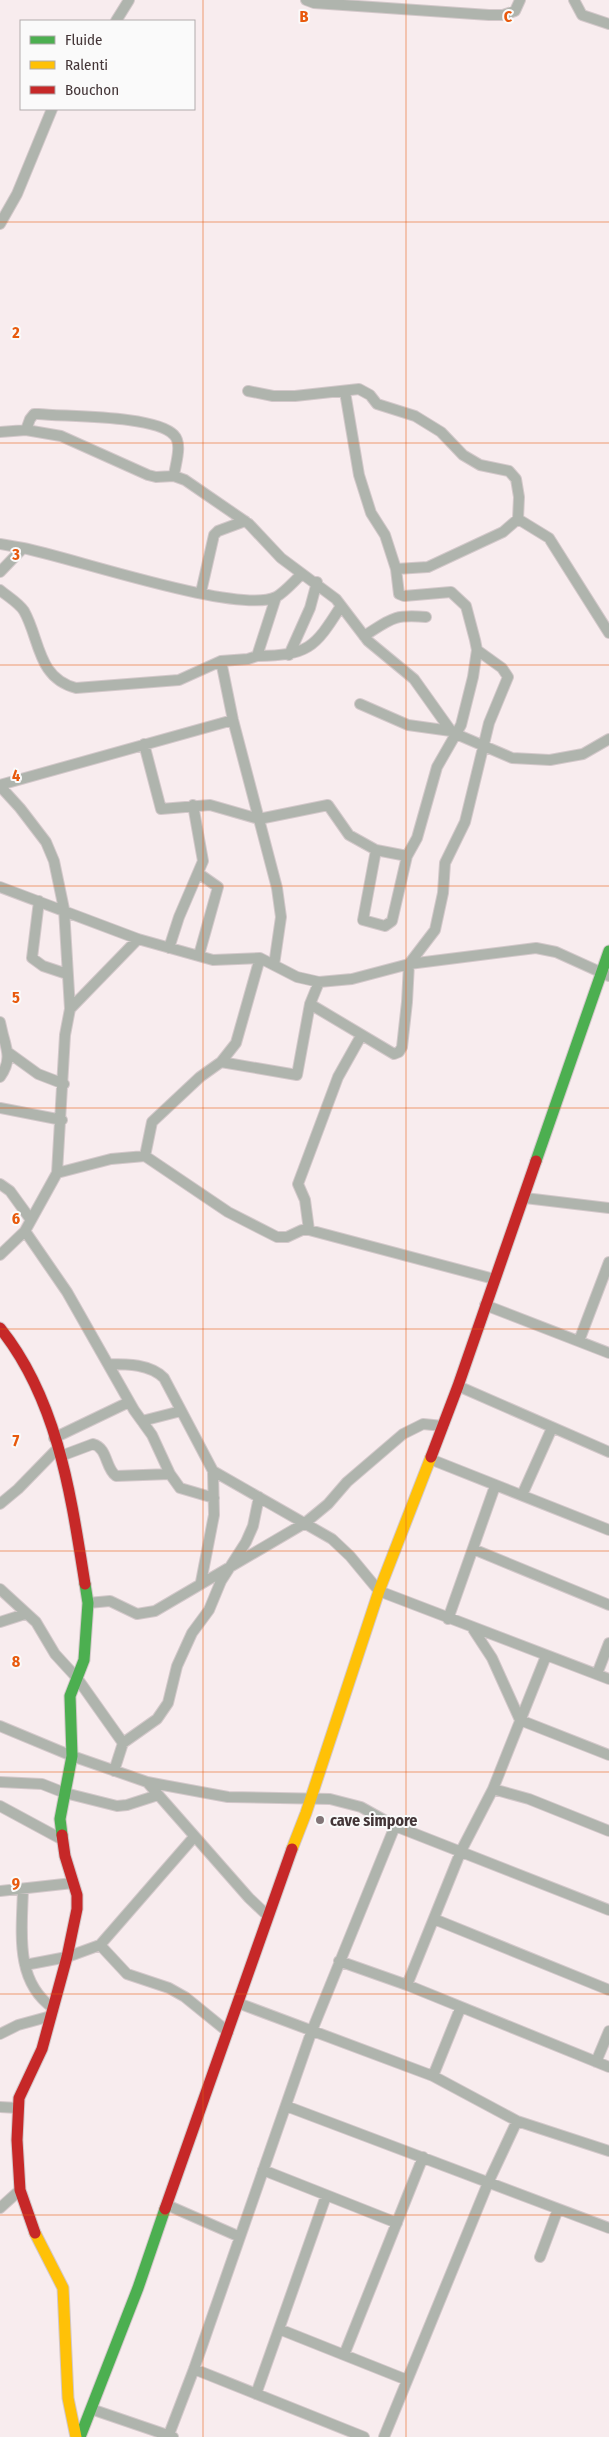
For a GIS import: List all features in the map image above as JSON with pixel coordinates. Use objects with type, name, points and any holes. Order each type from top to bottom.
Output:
[{"type":"street","points":[[117,20],[129,0]]},
{"type":"street","points":[[306,0],[314,3],[489,15],[503,15],[515,12],[520,0]]},
{"type":"street","points":[[574,0],[582,15],[609,24]]},
{"type":"street","points":[[0,224],[17,194],[52,110]]},
{"type":"street","points":[[248,391],[273,396],[344,392],[359,388],[370,395],[377,404],[415,416],[441,432],[463,455],[480,465],[509,471],[516,479],[519,497],[518,520],[503,532],[480,544],[462,549],[428,567],[396,569]]},
{"type":"street","points":[[344,392],[359,475],[370,513],[385,535],[396,569],[401,595],[451,592],[466,606],[477,650],[468,703],[438,767],[417,838],[407,856],[392,921],[385,926],[363,920],[376,850]]},
{"type":"street","points":[[26,430],[30,419],[34,414],[38,414],[78,418],[125,418],[167,431],[174,435],[178,446],[174,476]]},
{"type":"street","points":[[0,432],[26,430],[61,436],[156,477],[174,476],[202,490],[245,521],[270,547],[302,574],[316,582],[341,606],[364,636],[414,679],[454,733]]},
{"type":"street","points":[[518,520],[549,538],[609,633]]},
{"type":"street","points":[[201,592],[214,535],[218,531],[245,521]]},
{"type":"street","points":[[0,544],[234,599],[263,600],[276,597],[302,574]]},
{"type":"street","points":[[0,572],[22,548]]},
{"type":"street","points":[[289,654],[310,608],[316,582]]},
{"type":"street","points":[[0,590],[23,610],[40,654],[50,672],[68,686],[95,687],[179,680],[221,662],[257,656],[289,654],[307,649],[323,635],[341,606]]},
{"type":"street","points":[[257,656],[276,597]]},
{"type":"street","points":[[364,636],[391,618],[406,616],[426,617]]},
{"type":"street","points":[[310,1004],[390,1053],[399,1052],[402,1047],[407,1002],[408,964],[435,930],[443,893],[445,863],[465,822],[489,723],[508,677],[502,668],[477,650]]},
{"type":"street","points":[[221,662],[233,720],[277,888],[281,917],[274,965]]},
{"type":"street","points":[[360,704],[408,724],[454,733],[512,758],[550,760],[583,754],[609,739]]},
{"type":"street","points":[[0,1255],[25,1231],[58,1173],[65,1035],[70,1010],[64,910],[54,861],[46,842],[0,786],[233,720]]},
{"type":"street","points":[[144,744],[160,807],[166,809],[193,805],[210,805],[259,820],[328,805],[349,835],[376,850],[407,856]]},
{"type":"street","points":[[169,948],[185,902],[203,861],[193,805]]},
{"type":"street","points":[[198,873],[218,887],[199,955]]},
{"type":"street","points":[[0,886],[138,939],[213,960],[260,958],[298,977],[319,982],[352,979],[408,964],[536,948],[556,952],[605,974]]},
{"type":"street","points":[[39,901],[32,958],[43,966],[67,974]]},
{"type":"street","points":[[70,1010],[138,939]]},
{"type":"street","points":[[80,2437],[138,2288],[311,1798],[379,1591],[458,1386],[494,1279],[605,974],[609,951]]},
{"type":"street","points":[[145,1156],[152,1122],[200,1077],[221,1062],[236,1043],[260,958]]},
{"type":"street","points":[[221,1062],[297,1075],[310,1004],[319,982]]},
{"type":"street","points":[[0,1022],[2,1035],[9,1053],[6,1069],[0,1077]]},
{"type":"street","points":[[309,1230],[305,1200],[298,1184],[338,1077],[361,1036]]},
{"type":"street","points":[[9,1053],[38,1074],[64,1084]]},
{"type":"street","points":[[0,1108],[62,1120]]},
{"type":"street","points":[[58,1173],[111,1159],[145,1156],[228,1212],[277,1237],[287,1237],[302,1230],[309,1230],[494,1279]]},
{"type":"street","points":[[0,1184],[5,1193],[31,1220]]},
{"type":"street","points":[[525,1198],[609,1208]]},
{"type":"street","points":[[25,1231],[67,1292],[129,1402],[158,1446],[170,1474],[180,1488],[214,1498]]},
{"type":"street","points":[[579,1341],[609,1262]]},
{"type":"street","points":[[486,1305],[609,1353]]},
{"type":"street","points":[[0,1328],[16,1348],[38,1391],[58,1447],[72,1500],[88,1603],[85,1654],[76,1678],[69,1709],[72,1756],[60,1819],[68,1870],[77,1895],[77,1909],[67,1957],[42,2049],[19,2098],[17,2140],[20,2190],[39,2244],[62,2288],[68,2398],[76,2437]]},
{"type":"street","points":[[108,1364],[135,1365],[159,1374],[164,1378],[213,1471],[214,1515],[201,1582]]},
{"type":"street","points":[[458,1386],[609,1452]]},
{"type":"street","points":[[0,1504],[18,1489],[58,1447],[129,1402]]},
{"type":"street","points":[[142,1421],[181,1411]]},
{"type":"street","points":[[88,1603],[110,1601],[137,1614],[156,1611],[201,1582],[305,1523],[328,1504],[346,1482],[403,1434],[423,1424],[443,1426]]},
{"type":"street","points":[[522,1495],[552,1428]]},
{"type":"street","points":[[58,1447],[97,1445],[101,1448],[112,1472],[116,1476],[170,1474]]},
{"type":"street","points":[[430,1459],[609,1530]]},
{"type":"street","points":[[213,1471],[332,1539],[350,1556],[379,1591],[609,1679]]},
{"type":"street","points":[[448,1619],[495,1486]]},
{"type":"street","points":[[114,1771],[123,1744],[157,1719],[164,1710],[177,1666],[192,1633],[209,1610],[221,1581],[253,1526],[259,1497]]},
{"type":"street","points":[[473,1549],[609,1605]]},
{"type":"street","points":[[0,1590],[36,1622],[54,1654],[76,1678],[123,1744]]},
{"type":"street","points":[[0,1622],[25,1614]]},
{"type":"street","points":[[473,1628],[492,1658],[520,1720],[609,1755]]},
{"type":"street","points":[[597,1674],[609,1644]]},
{"type":"street","points":[[407,1985],[461,1852],[492,1789],[546,1656]]},
{"type":"street","points":[[0,1726],[72,1756],[146,1782],[228,1796],[330,1799],[361,1807],[396,1826],[609,1910]]},
{"type":"street","points":[[0,1782],[42,1784],[65,1793],[117,1806],[128,1805],[158,1795]]},
{"type":"street","points":[[146,1782],[268,1916]]},
{"type":"street","points":[[492,1789],[529,1799],[609,1831]]},
{"type":"street","points":[[0,1806],[63,1840]]},
{"type":"street","points":[[91,2409],[170,2436],[311,2033],[396,1826]]},
{"type":"street","points":[[25,1965],[67,1957],[100,1945],[194,1836]]},
{"type":"street","points":[[0,1891],[73,1883]]},
{"type":"street","points":[[23,1889],[21,1936],[25,1965],[37,1992],[52,2012]]},
{"type":"street","points":[[434,1919],[609,1990]]},
{"type":"street","points":[[100,1945],[126,1974],[177,1992],[228,2032]]},
{"type":"street","points":[[339,1961],[407,1985],[609,2067]]},
{"type":"street","points":[[238,2004],[311,2033],[433,2076],[518,2121],[609,2151]]},
{"type":"street","points":[[433,2076],[460,2008]]},
{"type":"street","points":[[0,2034],[52,2012]]},
{"type":"street","points":[[596,2062],[609,2031]]},
{"type":"street","points":[[286,2106],[609,2228]]},
{"type":"street","points":[[0,2107],[18,2108]]},
{"type":"street","points":[[384,2437],[488,2183],[518,2121]]},
{"type":"street","points":[[344,2355],[423,2157]]},
{"type":"street","points":[[264,2170],[396,2223]]},
{"type":"street","points":[[0,2208],[20,2190]]},
{"type":"street","points":[[256,2394],[326,2196]]},
{"type":"street","points":[[167,2205],[240,2237]]},
{"type":"street","points":[[540,2257],[558,2209]]},
{"type":"street","points":[[279,2329],[407,2380]]},
{"type":"street","points":[[194,2369],[364,2437]]},
{"type":"traffic: fast","points":[[536,1161],[609,951]]},
{"type":"traffic: fast","points":[[62,1835],[60,1819],[72,1756],[70,1696],[84,1660],[88,1603],[85,1584]]},
{"type":"traffic: fast","points":[[80,2437],[138,2288],[165,2209]]},
{"type":"traffic: slow","points":[[292,1849],[306,1813],[379,1591],[431,1457]]},
{"type":"traffic: slow","points":[[35,2233],[63,2288],[68,2398],[76,2437]]},
{"type":"traffic: jam","points":[[431,1457],[458,1386],[536,1161]]},
{"type":"traffic: jam","points":[[0,1328],[20,1356],[36,1386],[49,1417],[67,1483],[85,1584]]},
{"type":"traffic: jam","points":[[35,2233],[20,2190],[17,2140],[19,2098],[42,2049],[67,1957],[77,1909],[77,1895],[65,1856],[62,1835]]},
{"type":"traffic: jam","points":[[165,2209],[292,1849]]},
{"type":"place","name":"cave simpore","points":[[320,1820]]}]
